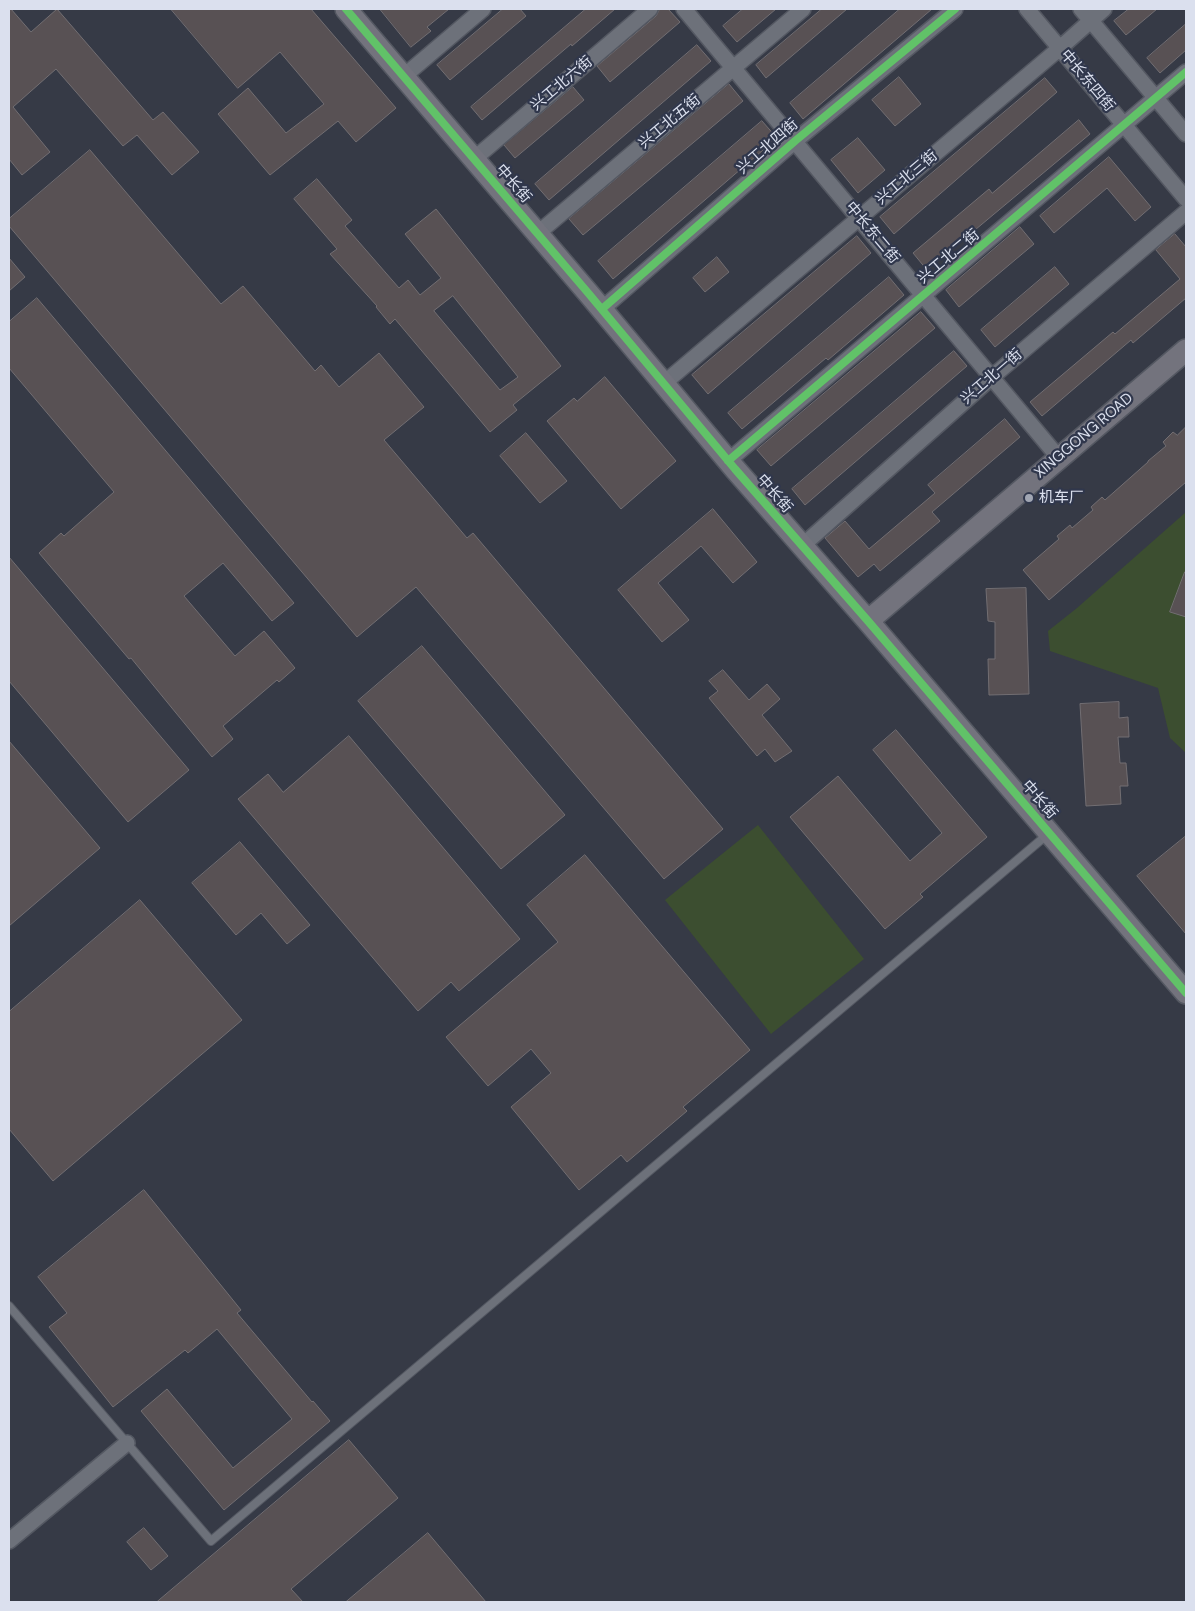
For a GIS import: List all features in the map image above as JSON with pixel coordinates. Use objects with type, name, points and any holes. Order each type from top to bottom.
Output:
[{"type":"street","name":"中长街","points":[[346,9],[602,309],[728,461],[1184,986]]},
{"type":"street","points":[[403,77],[483,9]]},
{"type":"street","name":"兴工北六街","points":[[474,159],[650,9]]},
{"type":"street","name":"中长东二街","points":[[684,9],[1059,458]]},
{"type":"street","name":"兴工北五街","points":[[537,234],[803,9]]},
{"type":"street","name":"兴工北四街","points":[[602,309],[795,141],[955,9]]},
{"type":"street","name":"中长东四街","points":[[1027,9],[1186,199]]},
{"type":"street","name":"兴工北三街","points":[[663,384],[1060,48],[1086,14],[1104,9]]},
{"type":"street","points":[[1086,14],[1186,134]]},
{"type":"street","name":"兴工北二街","points":[[728,461],[1186,72]]},
{"type":"street","name":"兴工北一街","points":[[802,546],[992,377],[1186,212]]},
{"type":"street","name":"XINGGONG ROAD","points":[[868,621],[1186,350]]},
{"type":"street","points":[[9,1541],[127,1443]]},
{"type":"lane","points":[[9,1306],[211,1541],[1049,832]]},
{"type":"green space","points":[[1186,512],[1186,753],[1170,738],[1158,688],[1050,651],[1048,631],[1077,608]]},
{"type":"green space","points":[[758,825],[864,959],[771,1034],[665,900]]},
{"type":"building","points":[[9,9],[31,32],[57,9],[153,120],[163,112],[199,152],[172,175],[137,135],[123,146],[56,69],[13,107],[50,152],[22,175],[9,159]]},
{"type":"building","points":[[171,9],[311,9],[396,108],[356,142],[338,121],[270,175],[218,114],[248,88],[286,133],[324,104],[280,52],[238,88]]},
{"type":"building","points":[[380,9],[449,9],[427,27],[431,31],[411,47]]},
{"type":"building","points":[[503,9],[520,9],[526,16],[450,80],[437,65]]},
{"type":"building","points":[[586,9],[615,9],[482,120],[471,107]]},
{"type":"building","points":[[660,9],[668,9],[680,22],[610,82],[597,66],[656,16]]},
{"type":"building","points":[[743,9],[776,9],[737,42],[723,26]]},
{"type":"building","points":[[822,9],[847,9],[766,78],[756,65]]},
{"type":"building","points":[[900,9],[932,9],[803,119],[790,103]]},
{"type":"building","points":[[1129,9],[1157,9],[1126,35],[1114,21]]},
{"type":"building","points":[[1186,24],[1186,50],[1160,73],[1147,58]]},
{"type":"building","points":[[697,45],[711,61],[549,200],[535,184]]},
{"type":"building","points":[[899,77],[921,104],[895,126],[872,100]]},
{"type":"building","points":[[1045,78],[1057,92],[894,234],[880,217]]},
{"type":"building","points":[[729,84],[743,101],[583,235],[569,219]]},
{"type":"building","points":[[573,87],[584,100],[515,158],[504,145]]},
{"type":"building","points":[[1079,120],[1090,134],[927,270],[913,253],[989,189],[992,193]]},
{"type":"building","points":[[762,121],[777,138],[613,279],[598,261]]},
{"type":"building","points":[[858,138],[885,170],[858,193],[831,160]]},
{"type":"building","points":[[90,150],[221,304],[243,286],[315,371],[321,365],[339,387],[379,353],[424,407],[384,440],[467,538],[473,533],[723,829],[664,879],[416,587],[357,637],[9,226],[9,219]]},
{"type":"building","points":[[1109,157],[1151,207],[1135,221],[1107,188],[1054,233],[1040,216]]},
{"type":"building","points":[[317,179],[352,220],[345,226],[399,288],[408,280],[420,295],[441,278],[405,234],[436,209],[561,366],[513,405],[517,410],[490,432],[395,319],[390,324],[377,306],[330,254],[337,249],[294,199]],"holes":[[[453,296],[518,377],[500,390],[434,311]]]},
{"type":"building","points":[[1020,227],[1034,244],[959,307],[946,290]]},
{"type":"building","points":[[1175,234],[1186,247],[1186,298],[1133,343],[1131,340],[1042,416],[1030,402],[1113,332],[1115,334],[1180,279],[1156,250]]},
{"type":"building","points":[[857,236],[871,253],[708,394],[692,375]]},
{"type":"building","points":[[717,257],[729,272],[705,292],[693,278]]},
{"type":"building","points":[[9,258],[25,277],[9,291]]},
{"type":"building","points":[[1055,267],[1069,284],[995,347],[981,330]]},
{"type":"building","points":[[889,277],[904,295],[828,360],[826,358],[742,429],[728,413]]},
{"type":"building","points":[[37,298],[294,603],[272,621],[223,563],[184,596],[235,656],[264,631],[295,668],[279,682],[277,680],[223,726],[233,739],[212,757],[131,658],[129,659],[39,553],[61,533],[64,536],[114,492],[9,368],[9,322]]},
{"type":"building","points":[[921,312],[935,328],[771,466],[757,450]]},
{"type":"building","points":[[954,351],[967,366],[805,505],[792,489]]},
{"type":"building","points":[[605,377],[676,461],[621,509],[547,421],[574,398],[577,401]]},
{"type":"building","points":[[1005,419],[1020,437],[932,512],[940,521],[880,571],[874,564],[858,577],[825,538],[845,521],[869,549],[935,493],[928,485]]},
{"type":"building","points":[[1186,427],[1186,482],[1049,600],[1023,570],[1059,539],[1057,536],[1070,525],[1072,528],[1093,510],[1091,507],[1102,497],[1105,500],[1166,446],[1163,442],[1173,432],[1177,435]]},
{"type":"building","points":[[526,433],[567,481],[540,503],[500,456]]},
{"type":"building","points":[[713,509],[757,562],[733,583],[701,546],[658,583],[689,620],[662,642],[618,590]]},
{"type":"building","points":[[9,557],[189,770],[128,822],[9,681]]},
{"type":"building","points":[[1186,572],[1186,617],[1170,612]]},
{"type":"building","points":[[1026,588],[1029,694],[989,695],[988,659],[995,659],[995,622],[988,621],[986,589]]},
{"type":"building","points":[[422,646],[565,815],[501,869],[358,701]]},
{"type":"building","points":[[723,670],[749,700],[767,684],[780,699],[762,715],[792,751],[775,762],[765,749],[757,756],[709,698],[718,691],[709,681]]},
{"type":"building","points":[[1119,702],[1119,718],[1128,717],[1129,737],[1118,737],[1120,763],[1126,763],[1128,786],[1120,786],[1121,804],[1086,806],[1080,704]]},
{"type":"building","points":[[896,730],[987,837],[920,894],[923,897],[885,929],[790,817],[838,776],[910,861],[942,833],[873,750]]},
{"type":"building","points":[[349,736],[520,939],[459,991],[451,982],[418,1011],[238,799],[268,774],[283,792]]},
{"type":"building","points":[[9,741],[100,848],[9,926]]},
{"type":"building","points":[[1186,836],[1186,934],[1137,876]]},
{"type":"building","points":[[240,842],[310,925],[287,944],[261,913],[236,935],[192,883]]},
{"type":"building","points":[[585,855],[750,1050],[683,1107],[687,1111],[627,1162],[621,1155],[579,1190],[511,1107],[551,1073],[531,1049],[488,1086],[446,1037],[558,942],[527,905]]},
{"type":"building","points":[[140,900],[242,1020],[53,1181],[9,1129],[9,1012]]},
{"type":"building","points":[[144,1190],[241,1310],[237,1313],[330,1421],[224,1510],[141,1411],[167,1389],[233,1468],[292,1419],[217,1329],[188,1353],[185,1350],[113,1407],[49,1327],[67,1313],[38,1277]]},
{"type":"building","points":[[349,1440],[398,1498],[291,1589],[303,1602],[157,1602]]},
{"type":"building","points":[[144,1528],[168,1556],[151,1570],[127,1542]]},
{"type":"building","points":[[428,1533],[486,1602],[346,1602]]},
{"type":"cycle path","points":[[346,9],[589,294],[735,469],[868,621],[1186,993]]},
{"type":"cycle path","points":[[602,309],[795,141],[955,9]]},
{"type":"cycle path","points":[[728,461],[1186,72]]},
{"type":"place","name":"机车厂","points":[[1029,498]]}]
